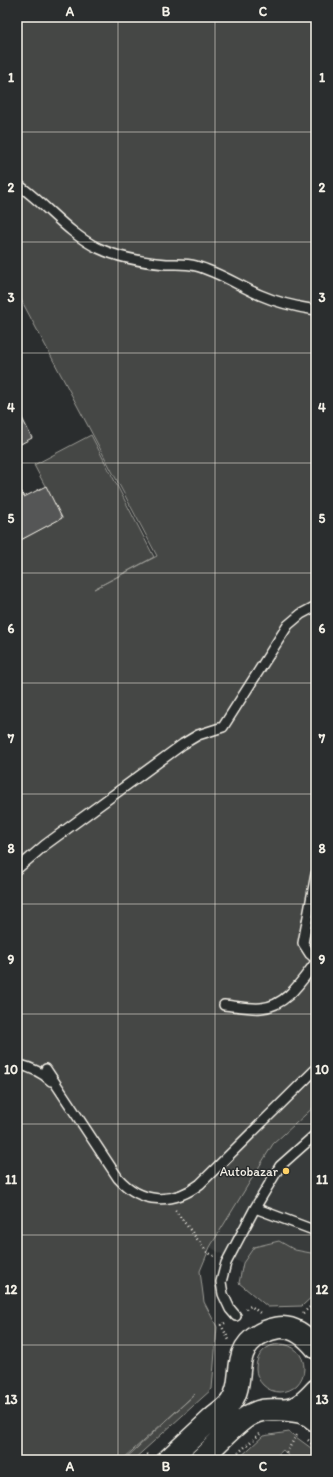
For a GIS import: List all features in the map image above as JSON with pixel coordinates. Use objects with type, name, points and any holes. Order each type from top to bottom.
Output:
[{"type":"street","points":[[168,1460],[230,1403],[238,1385],[243,1353],[254,1337],[267,1330],[281,1328],[295,1330],[307,1328],[316,1324]]},
{"type":"street","points":[[295,1330],[308,1338],[316,1348]]},
{"type":"street","points":[[240,1372],[242,1384],[249,1395],[259,1404],[277,1410],[296,1407],[308,1400],[316,1390]]},
{"type":"street","points":[[200,1460],[249,1415],[262,1410],[297,1411],[307,1414],[308,1426]]},
{"type":"lane","points":[[17,184],[32,194],[83,239],[98,248],[117,256],[143,261],[197,266],[211,271],[260,295],[282,303],[316,310]]},
{"type":"lane","points":[[17,869],[45,845],[183,744],[198,735],[223,727],[288,625],[301,614],[316,606]]},
{"type":"lane","points":[[224,1005],[262,1008],[275,1005],[286,999],[316,961],[303,943],[316,874]]},
{"type":"lane","points":[[17,1064],[26,1066],[44,1075],[57,1086]]},
{"type":"lane","points":[[46,1069],[118,1178],[126,1187],[136,1193],[158,1199],[169,1199],[191,1191],[200,1184],[316,1070]]},
{"type":"lane","points":[[236,1316],[222,1294],[221,1282],[226,1263],[255,1208],[280,1166],[316,1134]]},
{"type":"lane","points":[[255,1208],[316,1230]]},
{"type":"path","points":[[169,1199],[175,1210],[208,1252],[226,1263]]},
{"type":"path","points":[[295,1428],[308,1426]]},
{"type":"path","points":[[308,1426],[316,1448]]},
{"type":"path","points":[[286,1453],[308,1426]]},
{"type":"path","points":[[230,1460],[262,1432]]},
{"type":"shaded area","points":[[17,17],[316,17],[316,1105],[273,1144],[210,1247],[200,1271],[204,1302],[217,1327],[212,1389],[133,1460],[124,1460],[195,1394],[122,1460],[17,1460],[17,542],[62,518],[34,465],[91,435],[154,557],[94,589],[157,556],[17,292]]},
{"type":"shaded area","name":"Autobazar","points":[[316,1105],[316,1254],[295,1250],[279,1241],[254,1247],[243,1263],[228,1258],[210,1247],[238,1198],[273,1144]]},
{"type":"shaded area","points":[[279,1241],[295,1250],[316,1254],[316,1293],[302,1306],[268,1307],[239,1283],[243,1263],[254,1247]]},
{"type":"shaded area","points":[[280,1344],[289,1346],[297,1351],[302,1359],[304,1368],[302,1377],[297,1385],[289,1390],[280,1392],[271,1390],[263,1385],[258,1377],[256,1368],[258,1359],[263,1351],[271,1346]]},
{"type":"shaded area","points":[[289,1432],[311,1448],[316,1454],[316,1460],[292,1460],[283,1450],[272,1460],[237,1460],[263,1436]]},
{"type":"building","points":[[17,408],[32,438],[17,446]]},
{"type":"building","points":[[17,485],[24,497],[46,486],[62,518],[17,542]]},
{"type":"place","name":"Autobazar","points":[[286,1171]]}]
